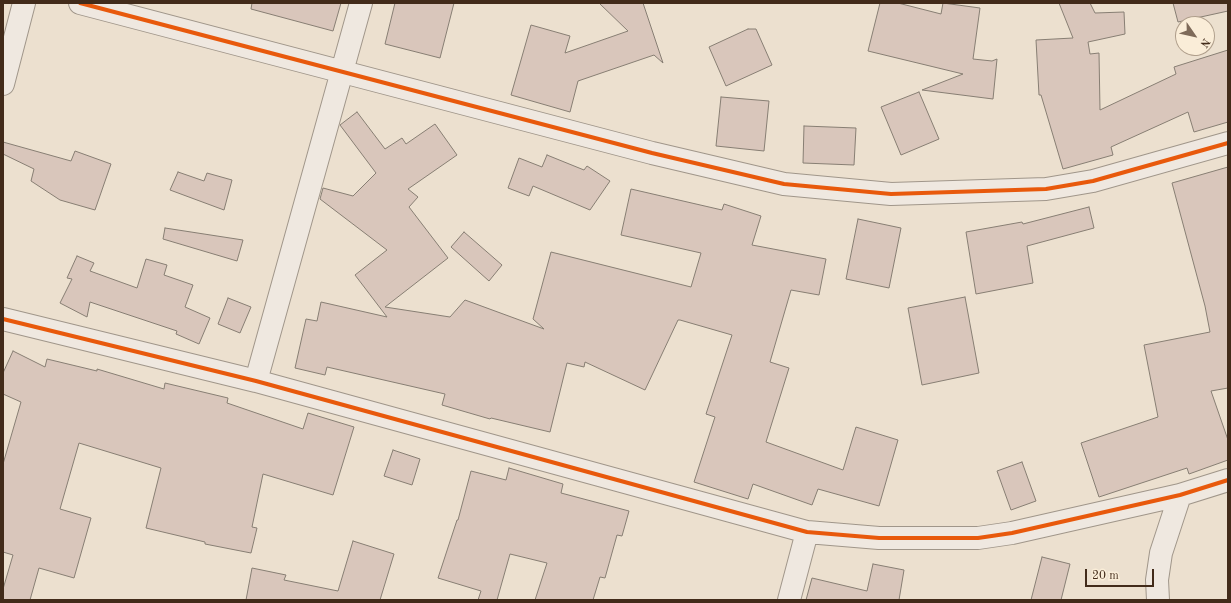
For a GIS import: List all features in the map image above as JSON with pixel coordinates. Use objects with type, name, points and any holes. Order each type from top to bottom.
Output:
[{"type":"street","points":[[3,84],[24,3]]},
{"type":"street","points":[[80,3],[652,153],[784,184],[891,194],[1046,189],[1093,181],[1228,143]]},
{"type":"street","points":[[256,381],[362,3]]},
{"type":"street","points":[[3,319],[256,381],[807,532],[879,538],[978,538],[1012,533],[1180,495],[1228,480]]},
{"type":"street","points":[[1158,600],[1157,580],[1161,553],[1180,495]]},
{"type":"street","points":[[789,600],[807,532]]},
{"type":"building","points":[[252,3],[341,3],[333,31],[251,9]]},
{"type":"building","points":[[395,3],[454,3],[440,58],[385,44]]},
{"type":"building","points":[[599,3],[643,3],[663,63],[654,55],[578,81],[570,112],[511,95],[531,25],[570,36],[565,53],[628,31]]},
{"type":"building","points":[[880,3],[898,3],[941,14],[943,3],[980,8],[973,59],[992,61],[997,59],[993,99],[922,90],[963,74],[868,51]]},
{"type":"building","points":[[1059,3],[1090,3],[1095,13],[1124,12],[1125,34],[1088,42],[1090,54],[1099,53],[1100,110],[1176,74],[1174,67],[1209,56],[1215,56],[1215,54],[1228,50],[1228,122],[1194,132],[1188,112],[1111,147],[1113,155],[1063,169],[1041,95],[1039,95],[1036,40],[1073,38]]},
{"type":"building","points":[[1173,3],[1228,3],[1228,11],[1205,16],[1176,16]]},
{"type":"building","points":[[748,29],[756,29],[772,65],[726,86],[709,47]]},
{"type":"building","points":[[919,92],[939,139],[901,155],[881,107]]},
{"type":"building","points":[[721,97],[769,101],[764,151],[716,146]]},
{"type":"building","points":[[357,112],[385,149],[402,138],[406,144],[435,124],[457,155],[408,189],[418,197],[409,207],[448,258],[385,307],[450,317],[465,300],[544,329],[533,319],[551,252],[691,287],[701,253],[621,235],[631,189],[722,210],[724,204],[761,216],[752,245],[826,259],[819,295],[791,290],[770,362],[789,368],[766,442],[843,470],[856,427],[898,440],[879,506],[818,489],[812,505],[753,484],[748,499],[694,482],[715,417],[706,414],[732,335],[680,320],[678,320],[645,390],[585,362],[584,367],[567,363],[550,432],[490,419],[442,405],[445,394],[327,367],[325,375],[295,368],[306,319],[317,321],[321,302],[387,317],[355,275],[387,250],[320,199],[323,188],[353,196],[376,173],[340,125]]},
{"type":"building","points":[[804,126],[856,128],[854,165],[803,163]]},
{"type":"building","points":[[3,142],[71,161],[75,151],[111,164],[95,210],[60,200],[31,181],[34,169],[3,154]]},
{"type":"building","points":[[547,155],[584,170],[587,166],[610,181],[590,210],[533,186],[529,196],[508,188],[519,158],[542,167]]},
{"type":"building","points":[[1228,167],[1228,388],[1211,391],[1228,440],[1228,460],[1189,474],[1187,468],[1099,497],[1081,443],[1158,417],[1144,345],[1210,332],[1205,306],[1172,183]]},
{"type":"building","points":[[178,172],[204,181],[207,173],[232,180],[224,210],[170,190]]},
{"type":"building","points":[[1089,207],[1094,228],[1027,246],[1033,283],[976,294],[966,232],[1022,222],[1023,224]]},
{"type":"building","points":[[858,219],[901,228],[889,288],[846,279]]},
{"type":"building","points":[[165,228],[243,240],[237,261],[163,239]]},
{"type":"building","points":[[464,232],[502,265],[489,281],[451,247]]},
{"type":"building","points":[[77,256],[94,263],[90,271],[137,288],[146,259],[167,265],[164,275],[193,285],[185,307],[210,318],[199,344],[176,334],[177,331],[90,302],[87,317],[60,303],[72,279],[67,278]]},
{"type":"building","points":[[965,297],[979,373],[922,385],[908,308]]},
{"type":"building","points":[[228,298],[251,307],[240,333],[218,324]]},
{"type":"building","points":[[13,351],[45,367],[47,359],[97,371],[97,369],[164,389],[165,383],[228,398],[227,403],[303,429],[308,413],[354,427],[333,495],[263,474],[252,527],[257,528],[251,553],[205,544],[205,542],[146,528],[161,468],[79,443],[60,509],[91,518],[74,578],[39,568],[30,600],[3,600],[3,589],[13,555],[3,552],[3,464],[21,402],[3,394],[3,373]]},
{"type":"building","points":[[393,450],[420,459],[412,485],[384,476]]},
{"type":"building","points":[[1022,462],[1036,501],[1011,510],[997,471]]},
{"type":"building","points":[[509,468],[563,484],[561,493],[629,511],[622,536],[617,535],[605,578],[600,577],[593,600],[535,600],[547,563],[510,554],[497,600],[478,600],[481,591],[438,578],[458,520],[471,471],[506,480]]},
{"type":"building","points":[[353,541],[394,554],[380,600],[246,600],[252,568],[286,575],[284,580],[338,591]]},
{"type":"building","points":[[1042,557],[1070,564],[1061,600],[1031,600]]},
{"type":"building","points":[[873,564],[904,570],[899,600],[806,600],[812,578],[867,591]]},
{"type":"cycle path","points":[[80,3],[652,153],[784,184],[891,194],[1046,189],[1093,181],[1228,143]]},
{"type":"cycle path","points":[[3,319],[256,381],[807,532],[879,538],[978,538],[1012,533],[1180,495],[1228,480]]}]
